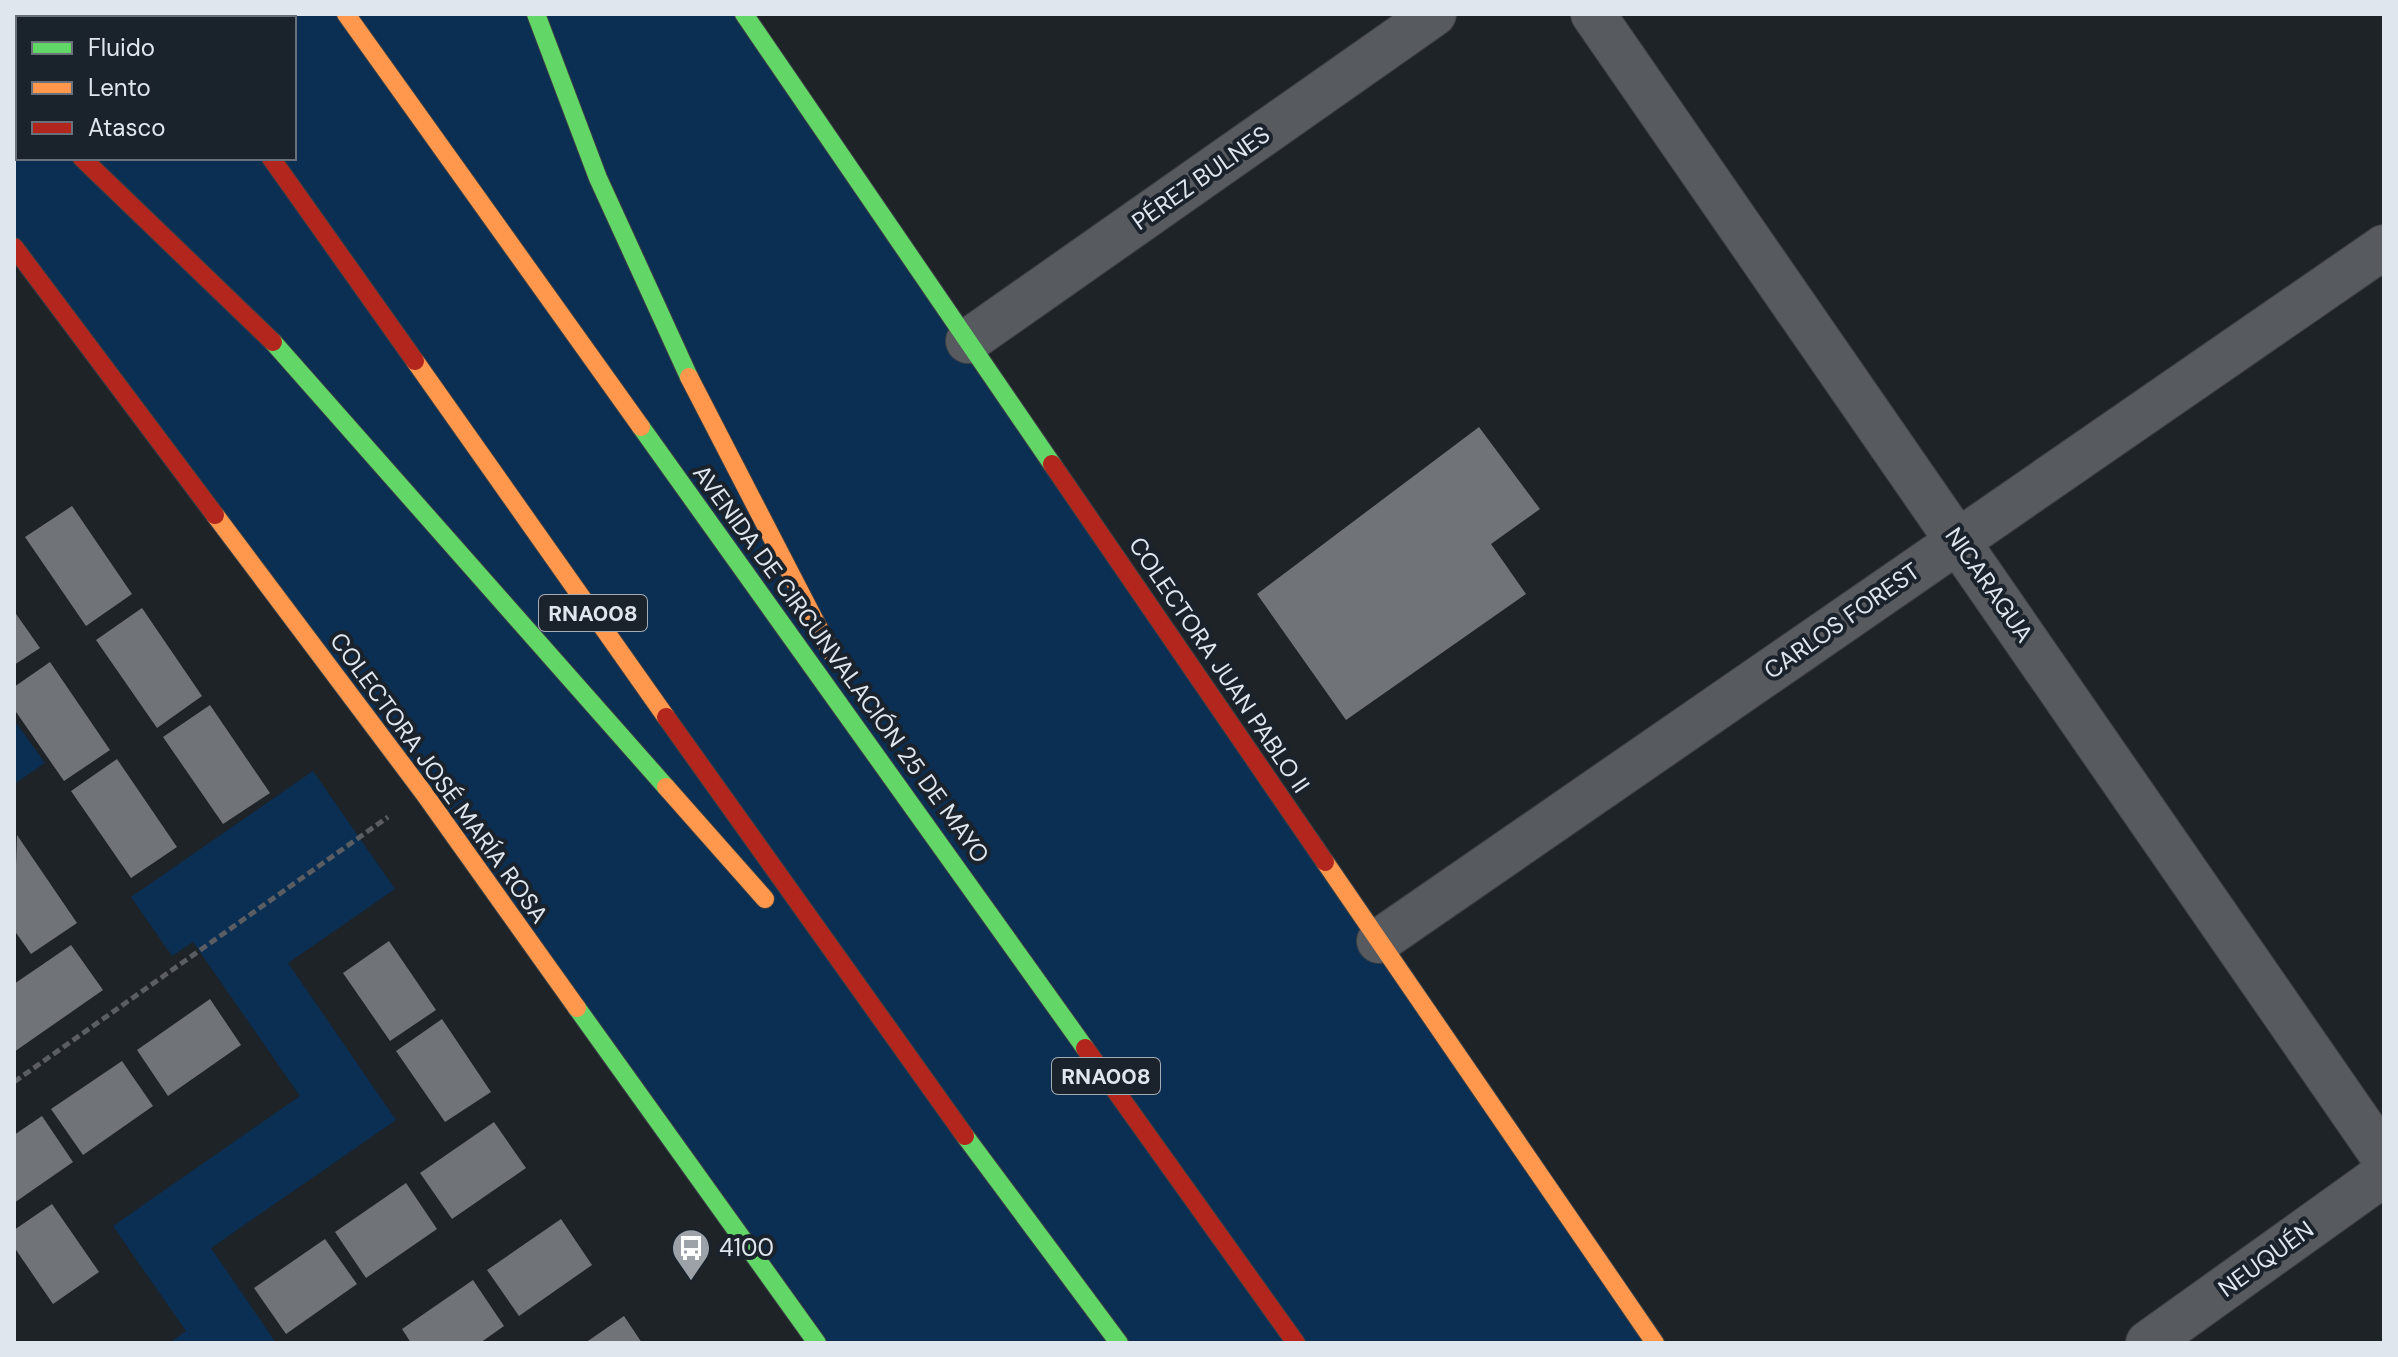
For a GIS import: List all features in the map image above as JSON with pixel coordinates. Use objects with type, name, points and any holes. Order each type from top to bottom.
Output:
[{"type":"main road","name":"AVENIDA DE CIRCUNVALACIÓN 25 DE MAYO","points":[[346,14],[1296,1343]]},
{"type":"main road","points":[[536,14],[564,97],[668,332],[806,607],[915,809]]},
{"type":"main road","name":"COLECTORA JUAN PABLO II","points":[[744,14],[1655,1343]]},
{"type":"main road","points":[[84,160],[252,318],[779,914]]},
{"type":"main road","name":"RNA008","points":[[272,160],[915,1069],[1119,1343]]},
{"type":"main road","name":"COLECTORA JOSÉ MARÍA ROSA","points":[[18,259],[423,792],[810,1341]]},
{"type":"main road","points":[[800,938],[915,1069]]},
{"type":"street","name":"PÉREZ BULNES","points":[[968,341],[1434,14]]},
{"type":"street","name":"NICARAGUA","points":[[1593,14],[2384,1158]]},
{"type":"street","name":"CARLOS FOREST","points":[[1379,941],[2384,247]]},
{"type":"street","name":"NEUQUÉN","points":[[2148,1343],[2384,1174]]},
{"type":"path","points":[[14,1082],[423,792]]},
{"type":"shaded area","points":[[14,14],[744,14],[1655,1343],[817,1343],[14,247]]},
{"type":"shaded area","points":[[14,720],[45,763],[14,784]]},
{"type":"shaded area","points":[[313,771],[395,889],[288,963],[396,1120],[211,1248],[276,1343],[169,1343],[186,1331],[113,1226],[300,1096],[193,942],[172,956],[131,897]]},
{"type":"building","points":[[1479,427],[1540,509],[1491,544],[1526,594],[1346,720],[1257,594]]},
{"type":"building","points":[[72,506],[132,594],[86,626],[25,537]]},
{"type":"building","points":[[142,608],[202,696],[157,728],[96,640]]},
{"type":"building","points":[[14,611],[40,648],[14,665]]},
{"type":"building","points":[[50,662],[110,750],[64,781],[14,709],[14,687]]},
{"type":"building","points":[[210,705],[270,793],[223,824],[163,737]]},
{"type":"building","points":[[117,759],[177,847],[131,878],[71,791]]},
{"type":"building","points":[[17,835],[77,923],[31,954],[14,930]]},
{"type":"building","points":[[389,941],[436,1010],[390,1041],[343,973]]},
{"type":"building","points":[[71,945],[103,990],[14,1052],[14,984]]},
{"type":"building","points":[[210,999],[241,1045],[168,1096],[137,1050]]},
{"type":"building","points":[[442,1019],[491,1092],[445,1122],[396,1051]]},
{"type":"building","points":[[122,1061],[153,1106],[83,1155],[51,1109]]},
{"type":"building","points":[[42,1116],[73,1162],[14,1203],[14,1135]]},
{"type":"building","points":[[494,1122],[526,1168],[452,1219],[420,1173]]},
{"type":"building","points":[[406,1183],[437,1229],[366,1278],[335,1232]]},
{"type":"building","points":[[52,1204],[99,1272],[53,1304],[14,1247],[14,1230]]},
{"type":"building","points":[[561,1219],[592,1265],[519,1316],[487,1270]]},
{"type":"building","points":[[325,1239],[357,1284],[286,1334],[254,1288]]},
{"type":"building","points":[[473,1280],[504,1326],[480,1343],[411,1343],[402,1329]]},
{"type":"building","points":[[624,1316],[642,1343],[585,1343]]},
{"type":"traffic: fast","points":[[536,14],[598,178],[689,377]]},
{"type":"traffic: fast","points":[[744,14],[1052,464]]},
{"type":"traffic: fast","points":[[273,342],[666,787]]},
{"type":"traffic: fast","points":[[641,427],[1085,1048]]},
{"type":"traffic: fast","points":[[577,1008],[817,1343]]},
{"type":"traffic: fast","points":[[965,1136],[1119,1343]]},
{"type":"traffic: slow","points":[[346,14],[641,427]]},
{"type":"traffic: slow","points":[[415,361],[666,717]]},
{"type":"traffic: slow","points":[[689,377],[831,652]]},
{"type":"traffic: slow","points":[[215,515],[423,792],[577,1008]]},
{"type":"traffic: slow","points":[[666,787],[765,899]]},
{"type":"traffic: slow","points":[[1325,862],[1655,1343]]},
{"type":"traffic: jam","points":[[84,160],[273,342]]},
{"type":"traffic: jam","points":[[272,160],[415,361]]},
{"type":"traffic: jam","points":[[14,247],[215,515]]},
{"type":"traffic: jam","points":[[1052,464],[1325,862]]},
{"type":"traffic: jam","points":[[666,717],[965,1136]]},
{"type":"traffic: jam","points":[[1085,1048],[1296,1343]]},
{"type":"place","name":"4100","points":[[691,1282]]}]
